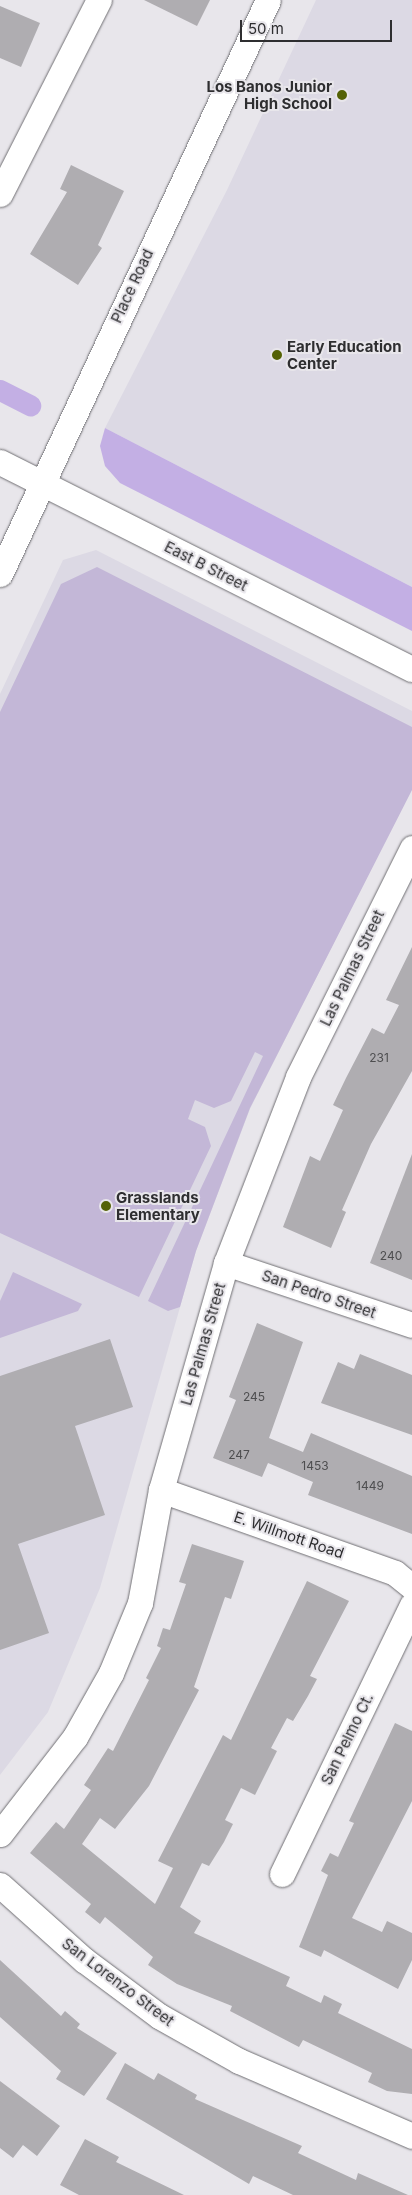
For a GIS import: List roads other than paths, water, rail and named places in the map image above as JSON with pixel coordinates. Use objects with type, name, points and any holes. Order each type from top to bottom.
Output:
[{"type":"street","name":"Place Road","points":[[0,574],[268,0]]},
{"type":"street","points":[[0,194],[97,1]]},
{"type":"street","name":"East B Street","points":[[0,462],[412,669]]},
{"type":"street","name":"Las Palmas Street","points":[[0,1834],[75,1737],[111,1673],[140,1603],[161,1490],[226,1263],[298,1077],[412,848]]},
{"type":"street","name":"San Pedro Street","points":[[226,1263],[412,1325]]},
{"type":"street","name":"E. Willmott Road","points":[[161,1490],[395,1573],[412,1587]]},
{"type":"street","name":"San Pelmo Ct.","points":[[282,1874],[412,1605]]},
{"type":"street","name":"San Lorenzo Street","points":[[0,1884],[84,1960],[159,2016],[239,2061],[412,2136]]},
{"type":"waterway","points":[[0,390],[30,405]]},
{"type":"place","name":"Los Banos Junior High School","points":[[342,95]]},
{"type":"place","name":"Early Education Center","points":[[277,355]]},
{"type":"place","name":"Grasslands Elementary","points":[[106,1206]]}]
